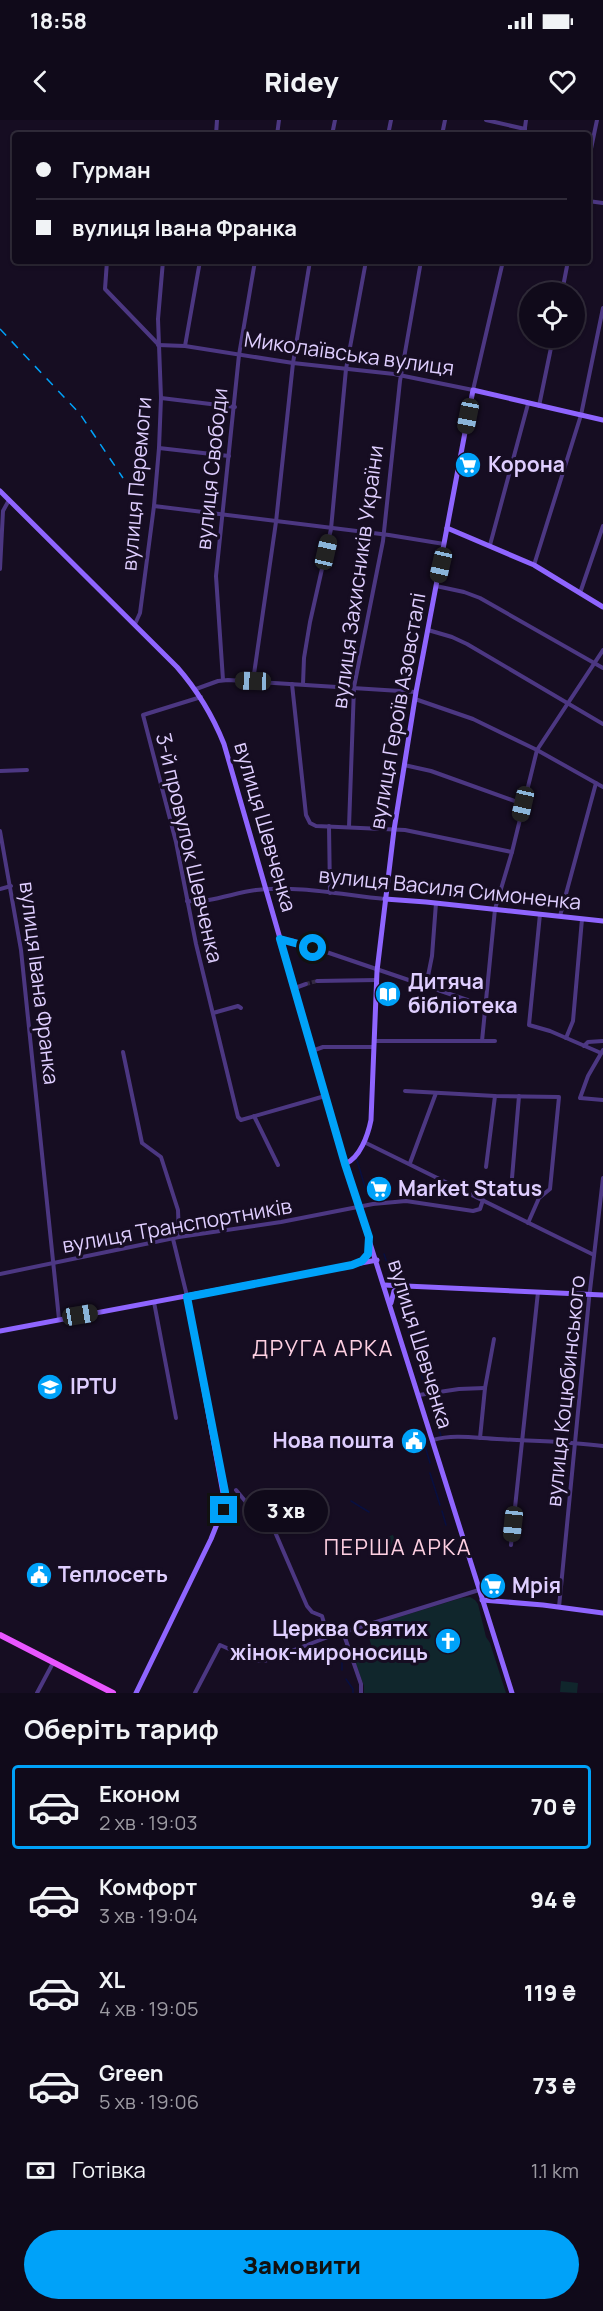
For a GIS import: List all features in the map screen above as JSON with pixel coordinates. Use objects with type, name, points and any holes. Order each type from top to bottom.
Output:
[{"type":"main road","points":[[0,1635],[113,1693]]},
{"type":"street","points":[[486,120],[525,129]]},
{"type":"street","points":[[524,132],[526,120]]},
{"type":"street","points":[[591,149],[597,120]]},
{"type":"street","points":[[107,264],[105,289],[158,345]]},
{"type":"street","name":"вулиця Перемоги","points":[[135,624],[140,613],[159,448],[161,398],[158,319],[163,264]]},
{"type":"street","points":[[185,346],[199,264]]},
{"type":"street","name":"вулиця Свободи","points":[[223,680],[216,576],[239,355],[254,264]]},
{"type":"street","points":[[253,681],[276,522],[293,363],[310,264]]},
{"type":"street","points":[[303,684],[304,658],[310,622],[331,529],[346,369],[365,264]]},
{"type":"street","name":"вулиця Захисників України","points":[[350,827],[354,687],[384,534],[401,375],[420,264]]},
{"type":"street","name":"вулиця Героїв Азовсталі","points":[[345,1164],[354,1159],[364,1142],[371,1120],[377,970],[394,830],[416,696],[473,390],[502,264]]},
{"type":"street","points":[[564,282],[567,264]]},
{"type":"street","points":[[534,566],[581,415],[603,308]]},
{"type":"street","name":"Миколаївська вулиця","points":[[158,345],[185,346],[293,363],[401,375],[603,420]]},
{"type":"street","points":[[539,407],[551,348]]},
{"type":"street","points":[[161,398],[235,407]]},
{"type":"street","points":[[490,545],[528,404]]},
{"type":"street","points":[[159,448],[229,456]]},
{"type":"street","name":"вулиця Шевченка","points":[[0,491],[135,624],[196,689],[216,722],[345,1164],[512,1693]]},
{"type":"street","points":[[0,567],[2,511],[9,500]]},
{"type":"street","points":[[154,506],[384,534],[444,544]]},
{"type":"street","points":[[580,593],[603,526]]},
{"type":"street","points":[[447,528],[534,566],[603,607]]},
{"type":"street","points":[[436,586],[480,598],[603,668]]},
{"type":"street","points":[[428,630],[452,636],[467,644],[603,724]]},
{"type":"street","points":[[482,1041],[495,909],[512,852],[537,750],[603,650]]},
{"type":"street","points":[[196,689],[223,680],[354,687],[416,696],[472,719],[537,750],[603,787]]},
{"type":"street","points":[[292,684],[306,815],[312,825],[416,832],[512,852]]},
{"type":"street","name":"3-й провулок Шевченка","points":[[202,697],[195,701],[142,715],[176,842],[187,901],[238,1117],[241,1120],[254,1116]]},
{"type":"street","points":[[404,765],[431,771],[523,804]]},
{"type":"street","points":[[0,771],[27,770]]},
{"type":"street","points":[[560,917],[596,783]]},
{"type":"street","points":[[329,826],[330,893]]},
{"type":"street","name":"вулиця Івана Франка","points":[[0,831],[21,950],[59,1319]]},
{"type":"street","points":[[0,889],[11,886]]},
{"type":"street","name":"вулиця Василя Симоненка","points":[[187,901],[266,890],[300,890],[603,921]]},
{"type":"street","points":[[426,986],[432,956],[436,903]]},
{"type":"street","points":[[540,914],[529,1025],[602,1051],[580,1098],[603,1100]]},
{"type":"street","points":[[566,1038],[573,1021],[582,919]]},
{"type":"street","points":[[280,939],[291,940],[485,1006]]},
{"type":"street","points":[[317,981],[377,980]]},
{"type":"street","points":[[294,988],[306,984]]},
{"type":"street","points":[[213,1012],[238,1006],[241,1008]]},
{"type":"street","points":[[312,1051],[323,1047],[375,1044],[495,1041]]},
{"type":"street","points":[[584,1046],[588,1042],[603,1041]]},
{"type":"street","points":[[123,1052],[142,1143],[161,1157],[178,1210],[179,1237]]},
{"type":"street","points":[[597,1060],[603,1064]]},
{"type":"street","points":[[405,1091],[559,1098],[550,1189],[539,1198],[528,1223]]},
{"type":"street","points":[[410,1163],[436,1093]]},
{"type":"street","points":[[278,1165],[254,1116],[325,1096]]},
{"type":"street","points":[[486,1167],[495,1096]]},
{"type":"street","points":[[512,1178],[519,1096]]},
{"type":"street","points":[[364,1142],[594,1255]]},
{"type":"street","name":"вулиця Коцюбинського","points":[[559,1607],[603,1178]]},
{"type":"street","name":"вулиця Транспортників","points":[[0,1274],[179,1237],[373,1204],[406,1201],[473,1211],[480,1209],[483,1200]]},
{"type":"street","points":[[352,1265],[362,1261],[368,1254],[369,1237]]},
{"type":"street","points":[[136,1693],[211,1539],[225,1504],[187,1297],[173,1239]]},
{"type":"street","points":[[0,1330],[377,1260]]},
{"type":"street","points":[[384,1285],[603,1295]]},
{"type":"street","points":[[392,1308],[394,1292],[400,1287],[407,1286]]},
{"type":"street","points":[[511,1545],[538,1292]]},
{"type":"street","points":[[154,1302],[176,1418]]},
{"type":"street","points":[[480,1438],[485,1388],[494,1339]]},
{"type":"street","points":[[419,1395],[485,1388]]},
{"type":"street","points":[[433,1440],[445,1437],[480,1438],[575,1442],[603,1446]]},
{"type":"street","points":[[236,1490],[260,1519],[272,1525],[307,1606],[312,1612],[322,1616],[328,1637]]},
{"type":"street","points":[[195,1693],[220,1644],[254,1660],[266,1661],[343,1632],[479,1590]]},
{"type":"street","points":[[482,1600],[603,1613]]},
{"type":"street","points":[[343,1632],[361,1684],[361,1693]]},
{"type":"street","points":[[38,1693],[53,1662]]},
{"type":"shaded area","points":[[393,1535],[399,1553],[389,1556],[383,1538]]},
{"type":"shaded area","points":[[470,1597],[478,1604],[486,1637],[506,1693],[364,1693],[364,1686],[352,1654],[372,1648],[368,1634],[371,1633],[373,1625]]},
{"type":"shaded area","points":[[561,1681],[578,1683],[577,1693],[560,1692]]},
{"type":"waterway","points":[[356,1157],[365,1187]]},
{"type":"waterway","points":[[384,1254],[391,1275]]},
{"type":"waterway","points":[[398,1298],[426,1390]]},
{"type":"waterway","points":[[428,1397],[441,1436]]},
{"type":"waterway","points":[[421,1435],[424,1444]]},
{"type":"waterway","points":[[425,1446],[430,1463]]},
{"type":"waterway","points":[[430,1473],[440,1505]]},
{"type":"waterway","points":[[351,1501],[369,1512]]},
{"type":"waterway","points":[[442,1511],[446,1525]]},
{"type":"waterway","points":[[342,1658],[342,1670]]},
{"type":"waterway","points":[[346,1679],[353,1693]]},
{"type":"tunnel","points":[[306,984],[317,981]]},
{"type":"railway","points":[[0,329],[80,414],[123,478]]},
{"type":"place","name":"Корона","points":[[468,465]]},
{"type":"place","name":"Дитяча бібліотека","points":[[388,994]]},
{"type":"place","name":"Market Status","points":[[379,1189]]},
{"type":"place","name":"IPTU","points":[[50,1387]]},
{"type":"place","name":"Нова пошта","points":[[414,1441]]},
{"type":"place","name":"Теплосеть","points":[[39,1575]]},
{"type":"place","name":"Мрія","points":[[493,1586]]},
{"type":"place","name":"Церква Святих жінок-мироносиць","points":[[448,1641]]},
{"type":"district","name":"ДРУГА АРКА","points":[[323,1348]]},
{"type":"district","name":"ПЕРША АРКА","points":[[398,1547]]},
{"type":"route","points":[[224,1510],[225,1492],[187,1297],[352,1265],[366,1258],[370,1250],[369,1237],[345,1164],[280,939],[313,948]]}]
